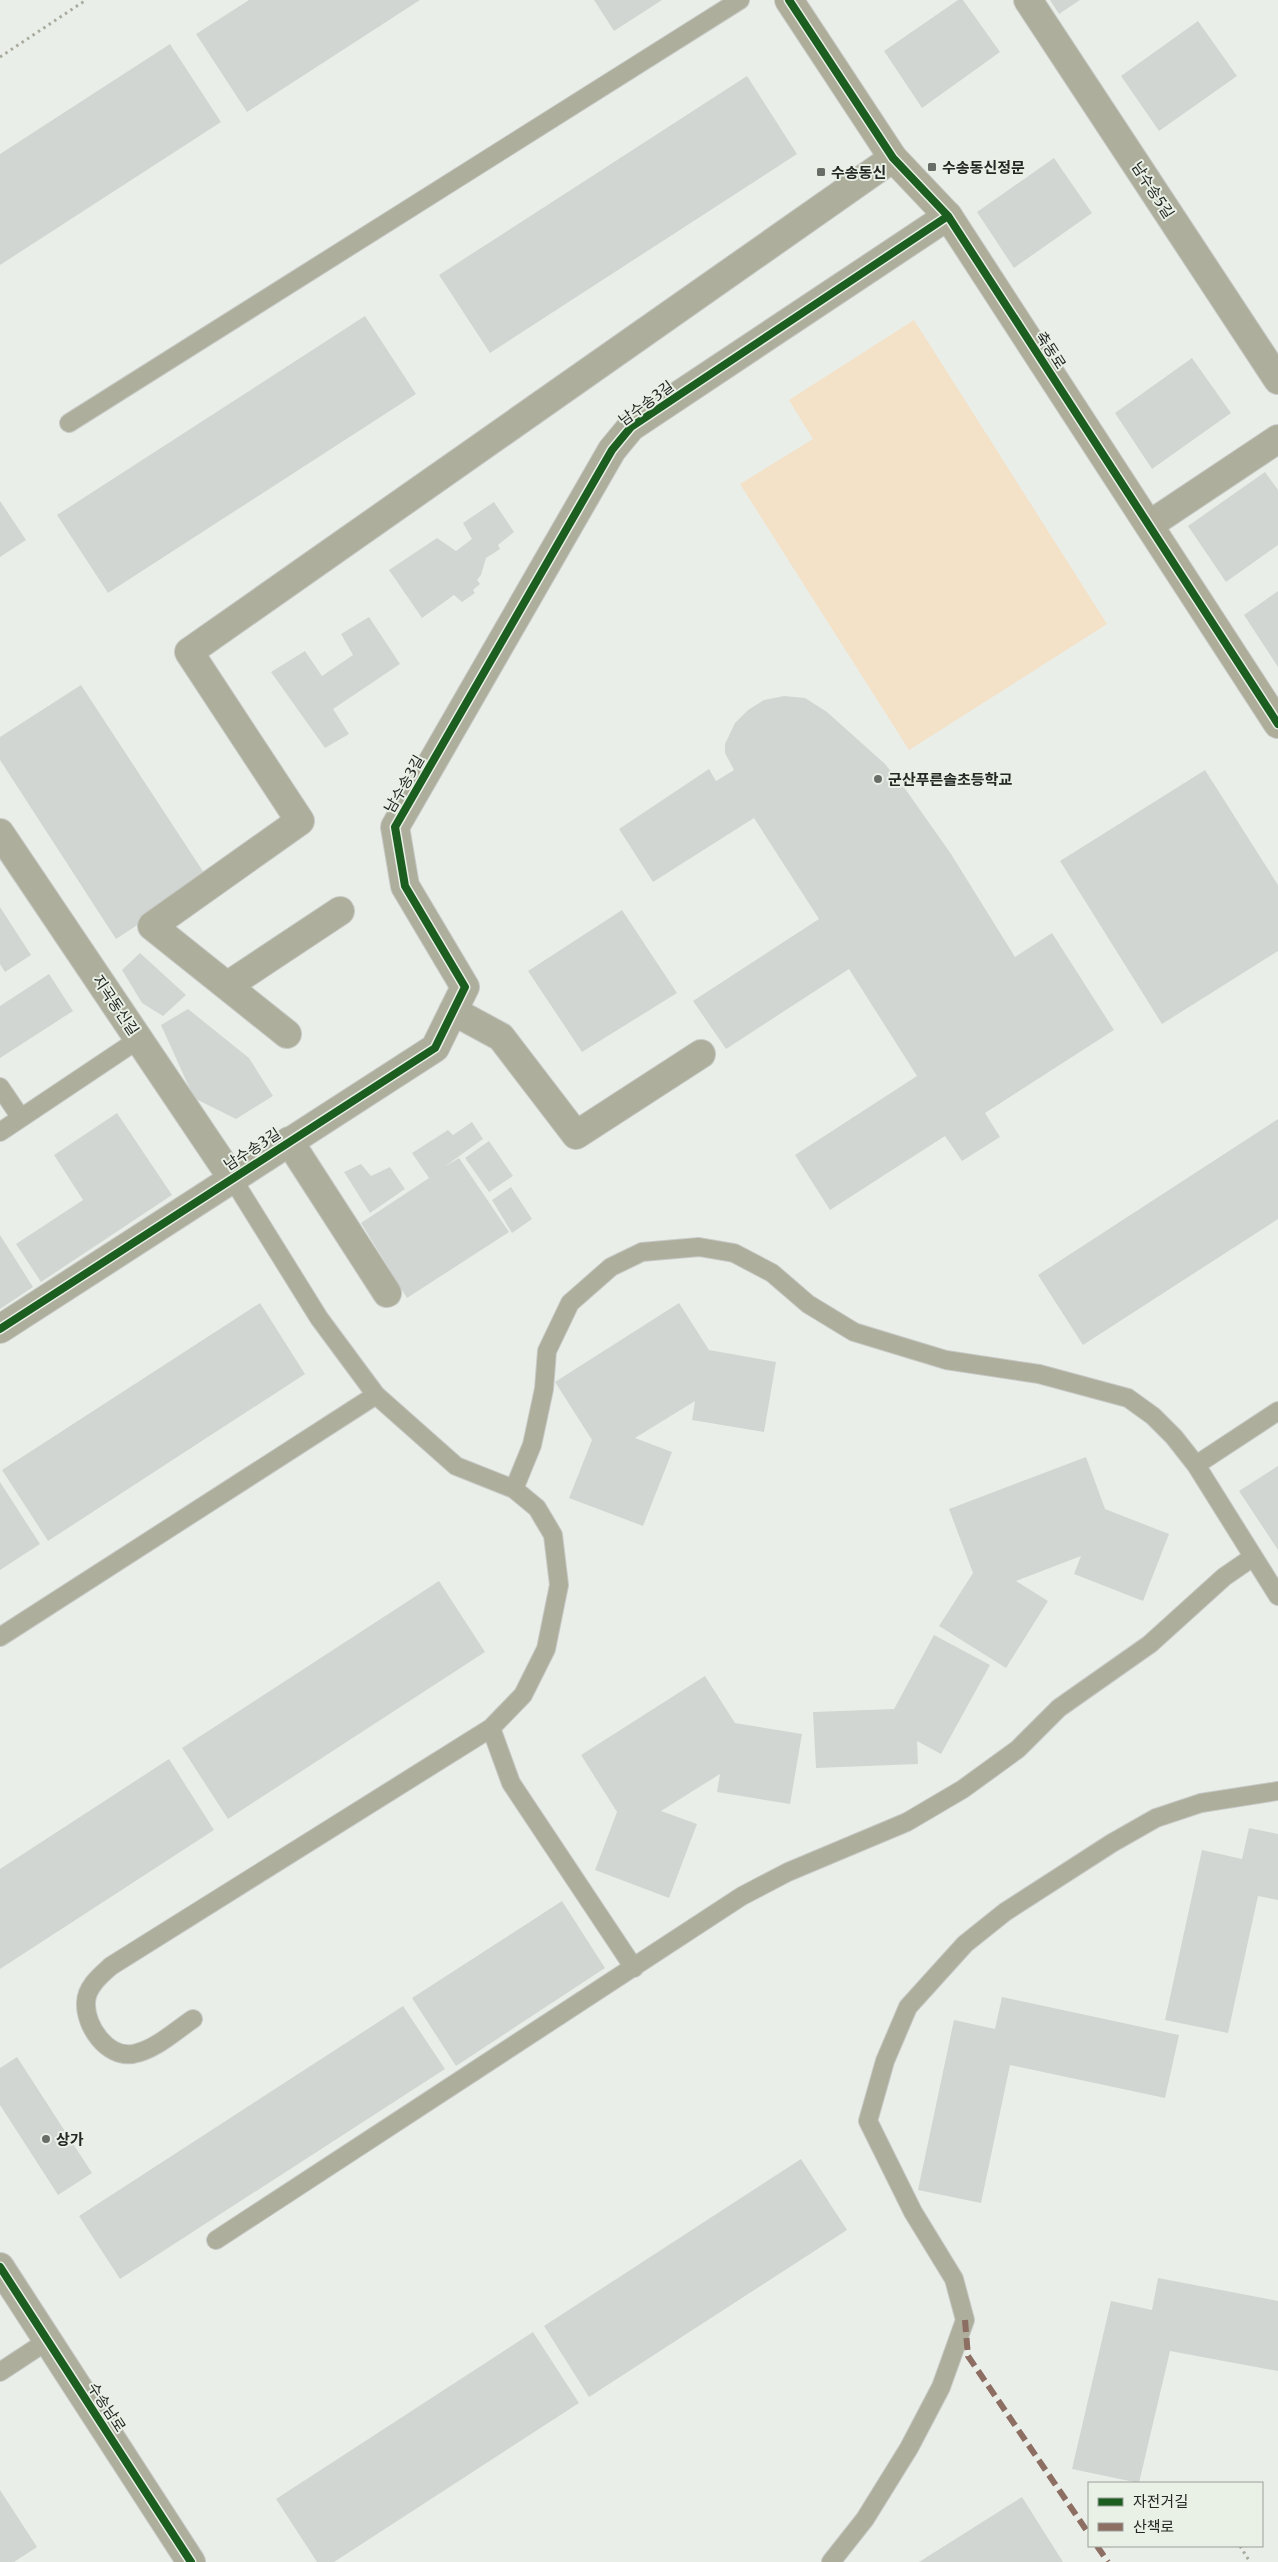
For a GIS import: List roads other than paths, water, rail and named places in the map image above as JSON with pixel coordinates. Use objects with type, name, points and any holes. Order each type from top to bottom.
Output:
[{"type":"street","name":"축동로","points":[[789,0],[893,158],[948,216],[1278,724]]},
{"type":"street","name":"남수송5길","points":[[1028,0],[1278,380]]},
{"type":"street","points":[[287,1034],[152,926],[300,821],[188,652],[893,158]]},
{"type":"street","name":"남수송3길","points":[[0,1330],[435,1048],[465,987],[405,886],[395,827],[612,450],[631,427],[948,216]]},
{"type":"street","points":[[1149,525],[1278,439]]},
{"type":"street","name":"지곡동신길","points":[[0,833],[232,1178]]},
{"type":"street","points":[[227,986],[340,911]]},
{"type":"street","points":[[454,1011],[501,1037],[576,1134],[700,1054]]},
{"type":"street","points":[[289,1141],[387,1293]]},
{"type":"street","name":"수송남로","points":[[0,2267],[191,2562]]},
{"type":"lane","points":[[70,423],[740,0]]},
{"type":"lane","points":[[0,1132],[139,1039]]},
{"type":"lane","points":[[0,1087],[21,1118]]},
{"type":"lane","points":[[193,2019],[149,2048],[132,2054],[116,2052],[103,2043],[90,2022],[86,2002],[94,1982],[112,1966],[491,1728],[523,1695],[546,1649],[559,1585],[553,1535],[537,1508],[514,1489],[456,1466],[376,1395],[320,1318],[232,1178]]},
{"type":"lane","points":[[514,1489],[532,1445],[544,1389],[547,1351],[570,1303],[611,1267],[642,1252],[699,1247],[734,1252],[772,1273],[808,1304],[854,1332],[946,1360],[1038,1374],[1128,1398],[1153,1416],[1196,1465],[1278,1596]]},
{"type":"lane","points":[[0,1637],[376,1395]]},
{"type":"lane","points":[[1196,1465],[1278,1412]]},
{"type":"lane","points":[[216,2240],[742,1896],[788,1872],[907,1822],[963,1789],[1018,1749],[1059,1708],[1150,1644],[1224,1577],[1253,1557]]},
{"type":"lane","points":[[491,1728],[511,1783],[634,1968]]},
{"type":"lane","points":[[831,2562],[865,2519],[909,2448],[941,2387],[964,2320],[954,2279],[913,2212],[868,2121],[885,2060],[908,2007],[965,1944],[1004,1912],[1112,1843],[1156,1818],[1201,1803],[1278,1791]]},
{"type":"lane","points":[[0,2372],[47,2341]]},
{"type":"place","name":"수송동신정문","points":[[932,167]]},
{"type":"place","name":"수송동신","points":[[821,172]]},
{"type":"place","name":"군산푸른솔초등학교","points":[[878,779]]},
{"type":"place","name":"상가","points":[[46,2139]]}]
